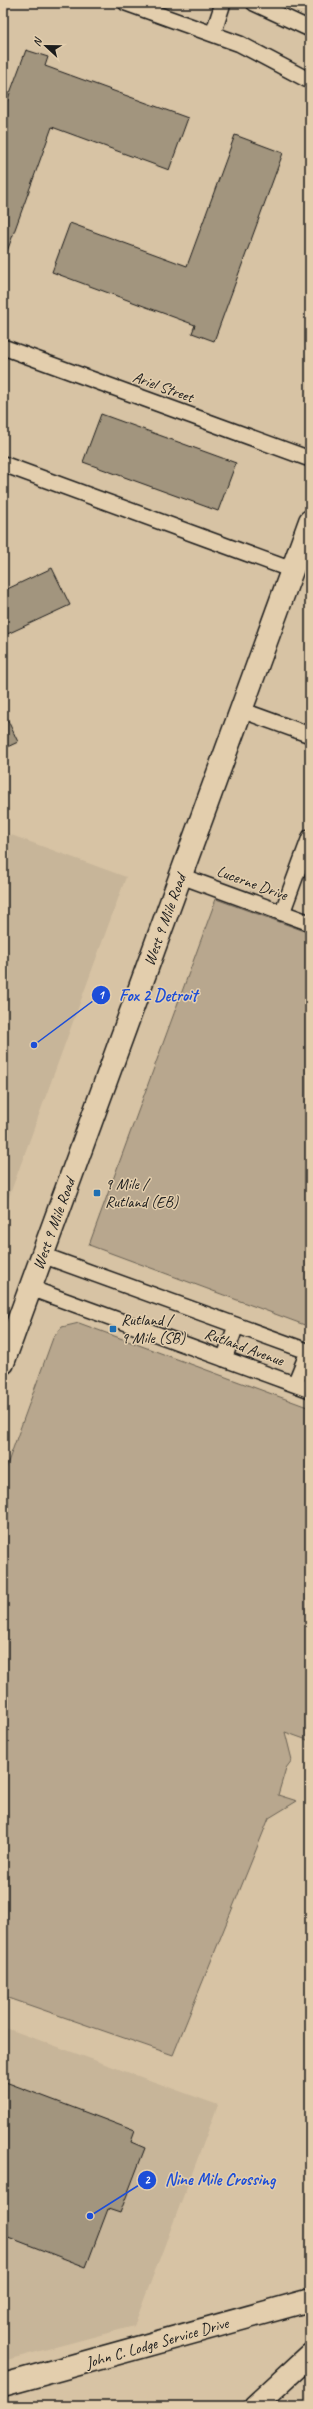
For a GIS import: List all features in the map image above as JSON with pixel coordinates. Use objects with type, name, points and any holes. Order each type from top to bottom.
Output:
[{"type":"main road","name":"West 9 Mile Road","points":[[3,1363],[310,521]]},
{"type":"main road","name":"John C. Lodge Service Drive","points":[[3,2385],[310,2300]]},
{"type":"main road","points":[[255,2406],[310,2355]]},
{"type":"street","points":[[126,3],[213,34],[266,56],[310,81]]},
{"type":"street","points":[[213,34],[223,3]]},
{"type":"street","points":[[254,3],[310,29]]},
{"type":"street","name":"Ariel Street","points":[[3,348],[310,459]]},
{"type":"street","points":[[3,464],[292,570]]},
{"type":"street","points":[[241,710],[310,735]]},
{"type":"street","points":[[282,913],[310,837]]},
{"type":"street","name":"Lucerne Drive","points":[[181,876],[310,924]]},
{"type":"street","name":"Rutland Avenue","points":[[42,1255],[309,1352]]},
{"type":"street","name":"Rutland Avenue","points":[[30,1288],[310,1390]]},
{"type":"street","points":[[224,1359],[236,1326]]},
{"type":"street","points":[[295,1384],[309,1352]]},
{"type":"shaded area","points":[[3,832],[126,877],[3,1213]]},
{"type":"shaded area","points":[[216,899],[310,933],[310,1327],[89,1245]]},
{"type":"shaded area","points":[[79,1323],[310,1408],[310,1741],[285,1732],[292,1760],[286,1768],[278,1795],[297,1801],[269,1818],[173,2055],[3,1996],[3,1476],[53,1338],[62,1327]]},
{"type":"shaded area","points":[[3,2027],[218,2105],[134,2326],[3,2361]]},
{"type":"building","points":[[26,50],[48,57],[45,66],[188,118],[169,170],[52,127],[5,257],[3,112]]},
{"type":"building","points":[[235,135],[283,153],[214,341],[192,333],[195,325],[52,272],[70,223],[187,266]]},
{"type":"building","points":[[101,414],[236,463],[218,511],[83,462]]},
{"type":"building","points":[[52,568],[70,605],[3,636],[3,591]]},
{"type":"building","points":[[3,710],[18,742],[3,749]]},
{"type":"building","points":[[3,2081],[135,2131],[131,2142],[145,2148],[120,2213],[108,2209],[86,2267],[3,2235]]},
{"type":"place","name":"Fox 2 Detroit","points":[[34,1045]]},
{"type":"place","name":"9 Mile / Rutland (EB)","points":[[97,1193]]},
{"type":"place","name":"Rutland / 9 Mile (SB)","points":[[113,1329]]},
{"type":"place","name":"Nine Mile Crossing","points":[[90,2216]]}]
